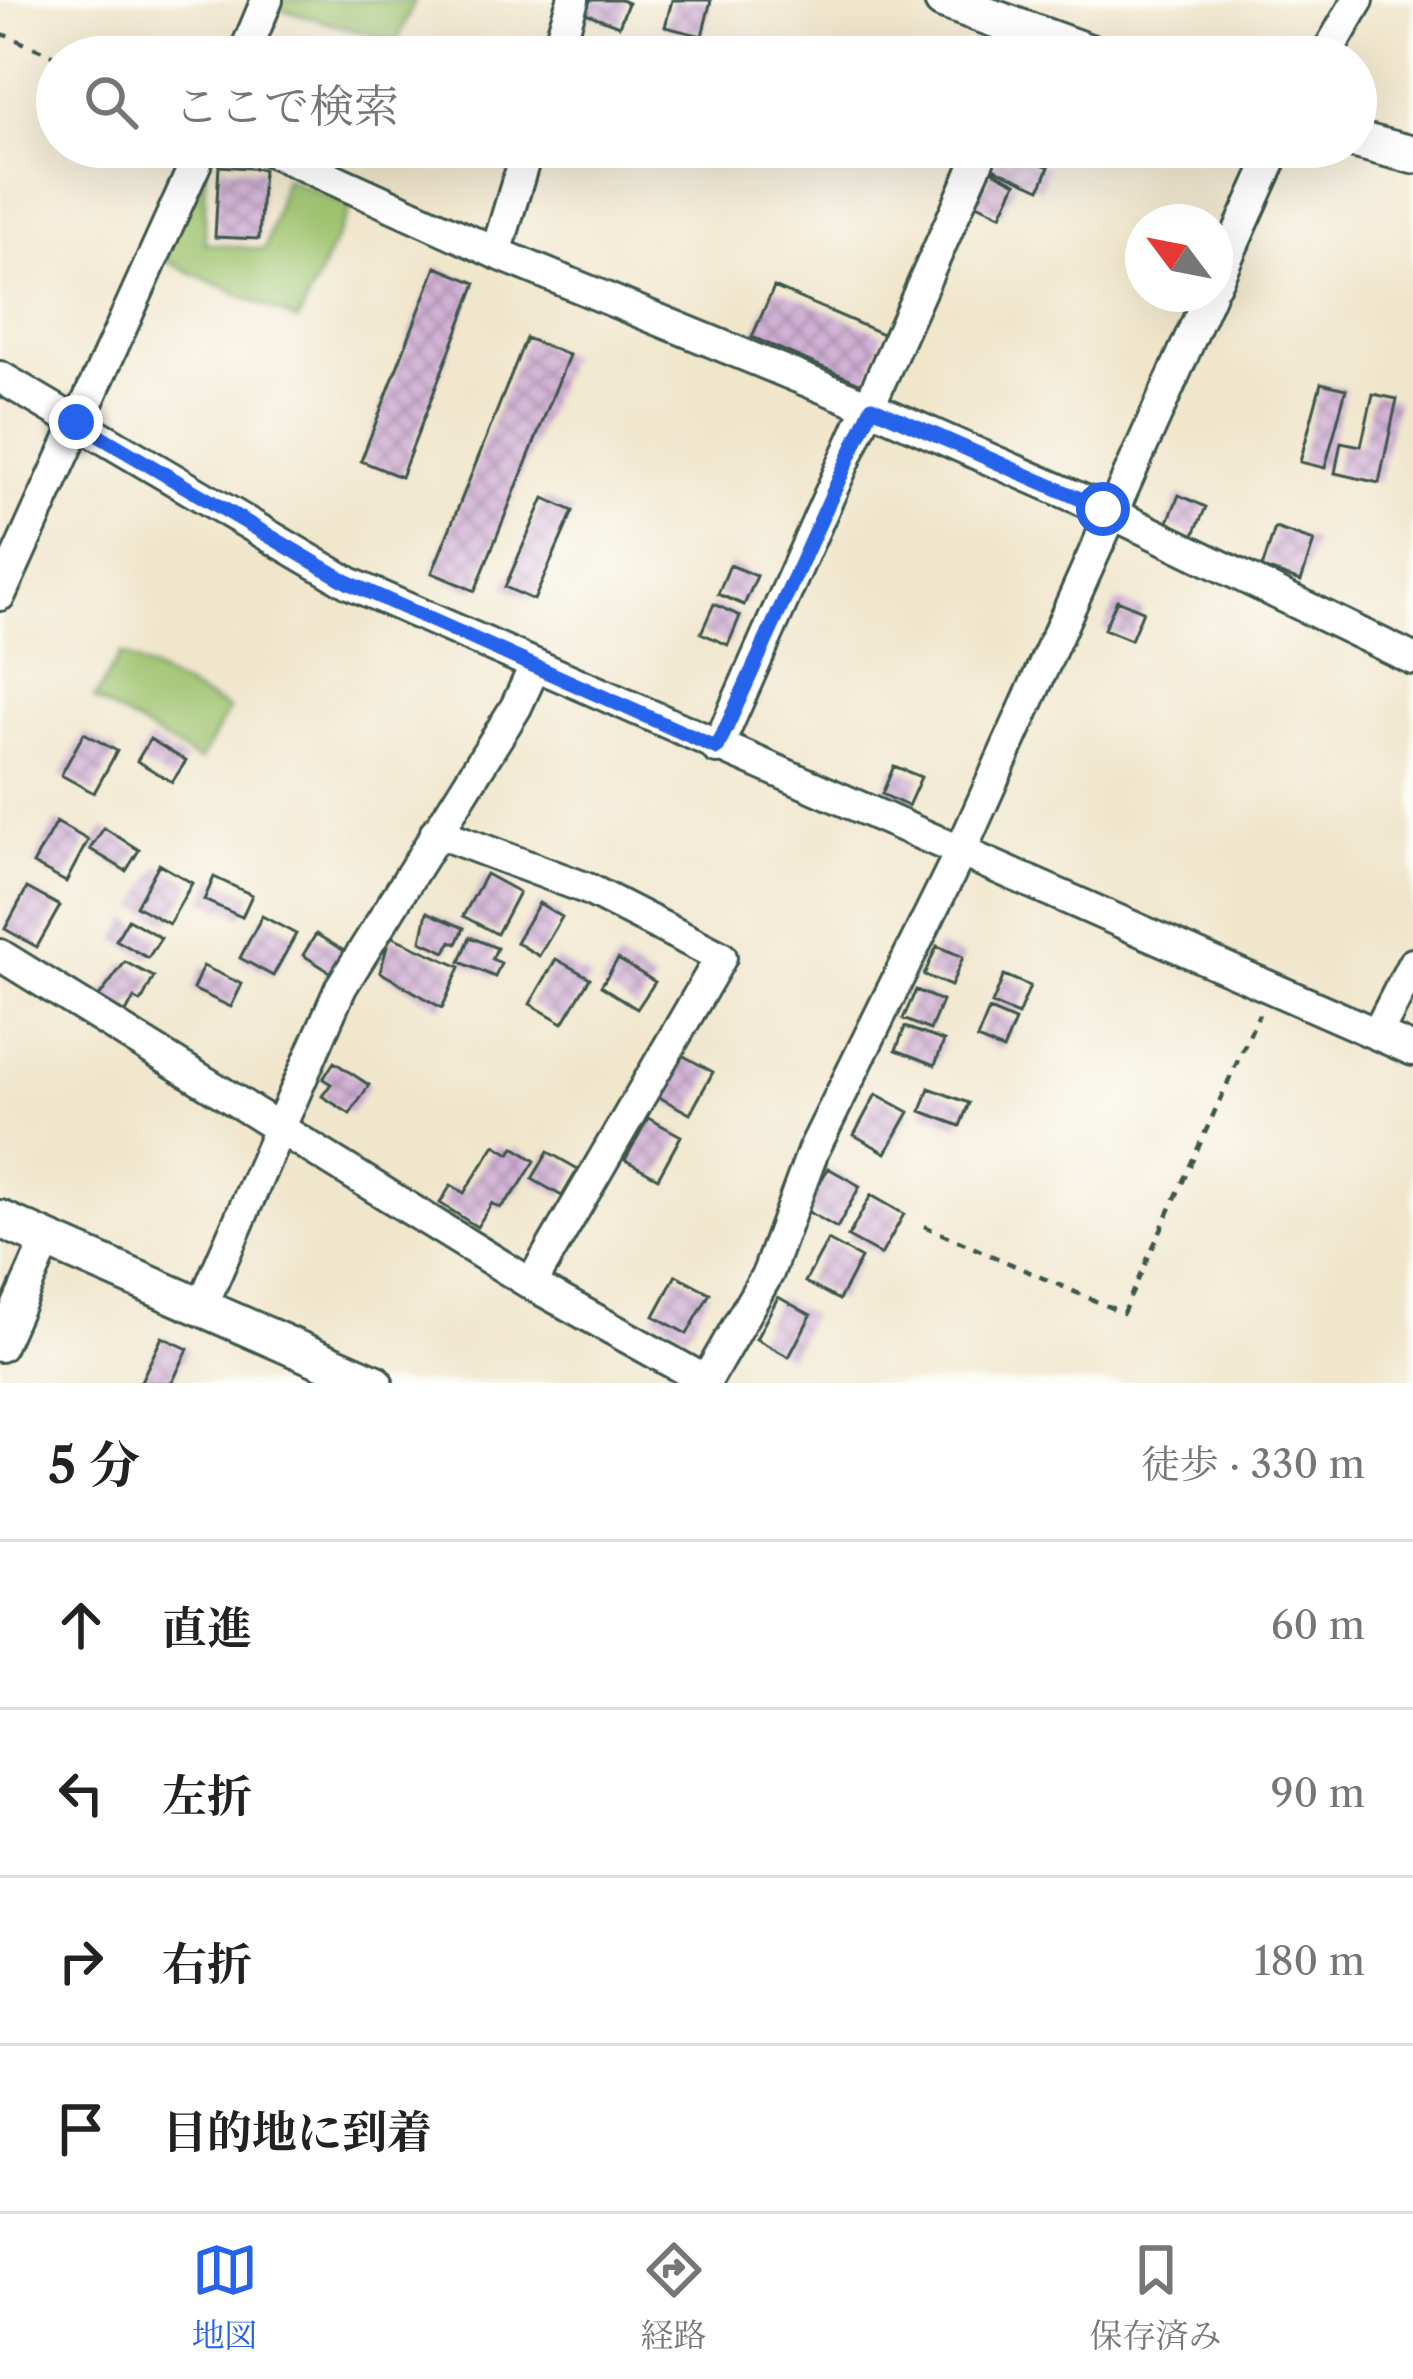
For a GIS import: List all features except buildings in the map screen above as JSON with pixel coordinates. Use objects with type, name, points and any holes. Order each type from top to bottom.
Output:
[{"type":"street","points":[[252,36],[267,0]]},
{"type":"street","points":[[562,36],[573,0]]},
{"type":"street","points":[[943,0],[1011,36]]},
{"type":"street","points":[[1337,36],[1358,0]]},
{"type":"street","points":[[1377,146],[1413,155]]},
{"type":"street","points":[[0,595],[193,168]]},
{"type":"street","points":[[309,168],[496,253],[872,407],[1112,514],[1413,659]]},
{"type":"street","points":[[496,253],[522,168]]},
{"type":"street","points":[[717,748],[975,168]]},
{"type":"street","points":[[1233,244],[1267,168]]},
{"type":"street","points":[[0,955],[531,1284],[706,1382],[768,1273],[813,1151],[959,854],[1202,312]]},
{"type":"street","points":[[0,377],[349,583],[1413,1050]]},
{"type":"street","points":[[202,1306],[341,987],[516,707],[535,666]]},
{"type":"street","points":[[436,832],[588,889],[721,957],[531,1284]]},
{"type":"street","points":[[1377,1034],[1413,964]]},
{"type":"street","points":[[0,1219],[374,1383]]},
{"type":"street","points":[[0,1346],[47,1240]]},
{"type":"path","points":[[0,33],[36,48]]},
{"type":"path","points":[[924,1226],[1123,1313],[1271,986]]},
{"type":"green space","points":[[267,0],[415,0],[400,36],[376,36],[265,5]]},
{"type":"green space","points":[[205,170],[205,243],[265,250],[285,178],[351,206],[298,321],[153,255]]},
{"type":"green space","points":[[121,654],[229,709],[200,761],[94,699]]},
{"type":"route","points":[[76,422],[349,583],[717,748],[872,407],[1103,509]]}]
